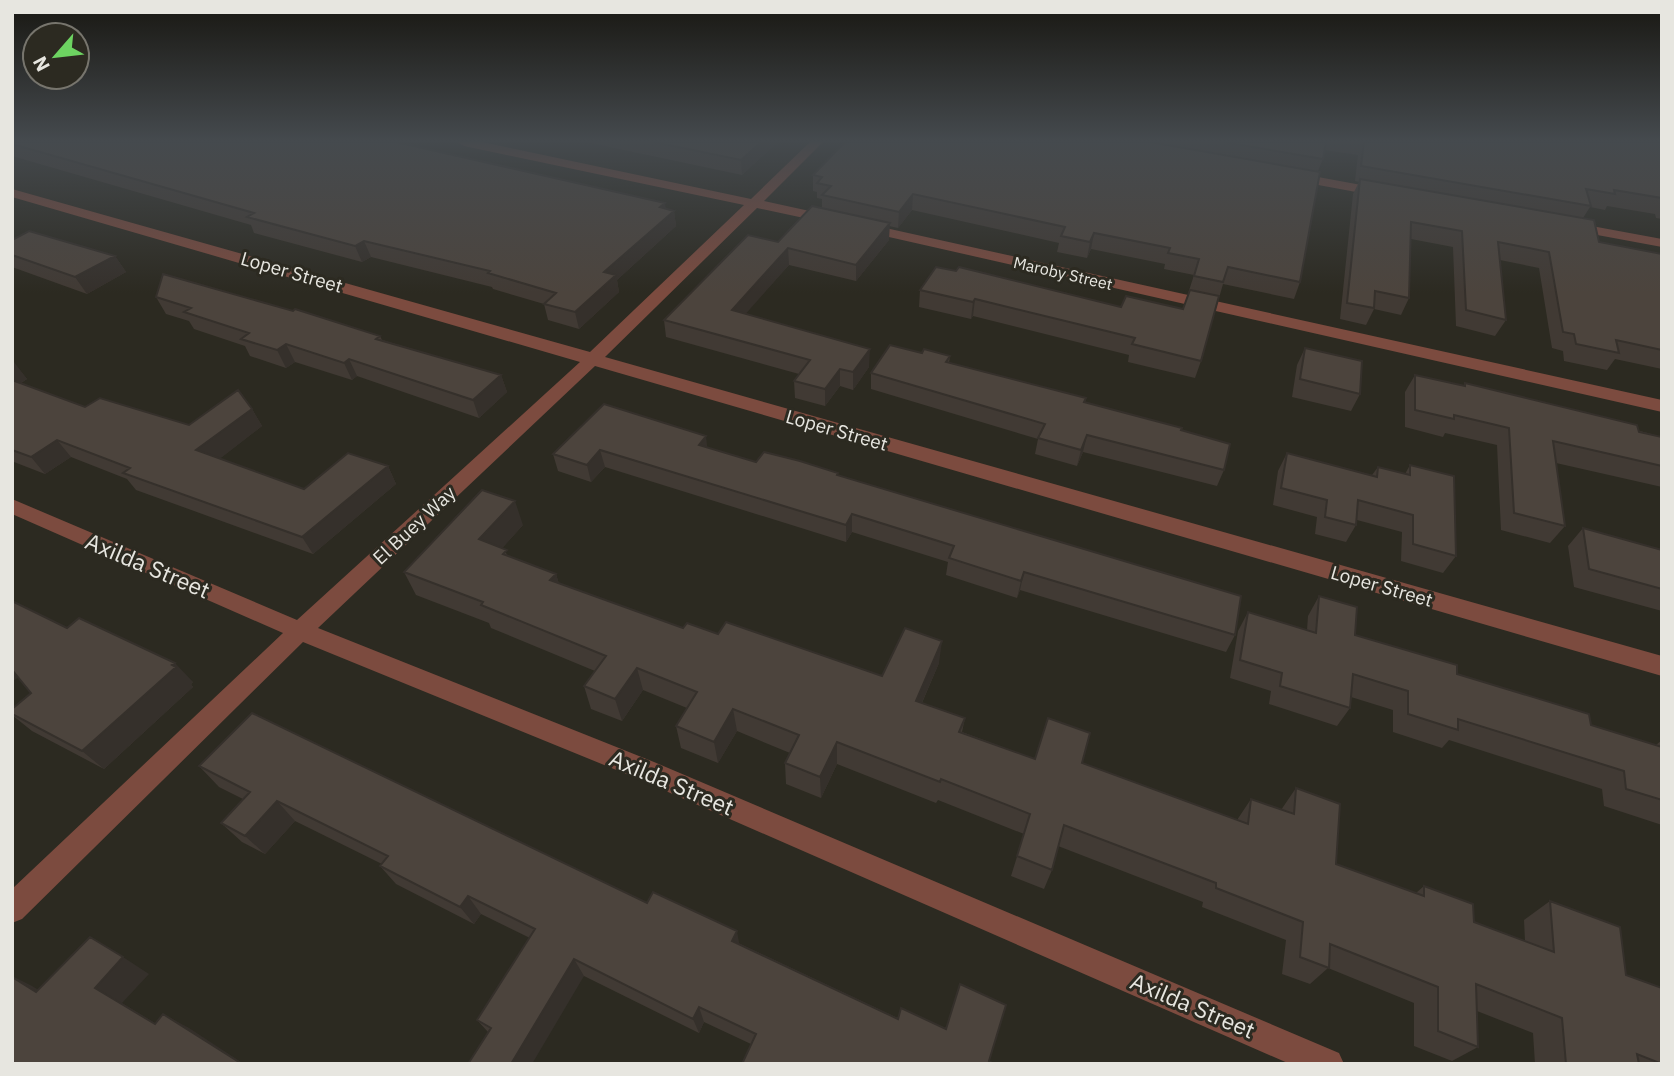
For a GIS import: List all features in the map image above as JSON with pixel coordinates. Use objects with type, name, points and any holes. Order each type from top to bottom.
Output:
[{"type":"street","name":"Maroby Street","points":[[705,192],[1662,405]]},
{"type":"street","name":"El Buey Way","points":[[12,909],[300,631],[592,360],[763,192]]},
{"type":"street","points":[[1380,192],[1401,196]]},
{"type":"street","name":"Loper Street","points":[[12,193],[1662,666]]},
{"type":"street","points":[[1552,223],[1662,243]]},
{"type":"street","name":"Axilda Street","points":[[12,506],[300,631],[645,769],[1328,1064]]},
{"type":"building","points":[[181,192],[617,192],[665,203],[660,207],[674,211],[604,272],[616,275],[575,312],[544,304],[556,293],[488,273],[490,271],[364,241],[355,246],[247,217],[254,213]]},
{"type":"building","points":[[825,192],[1316,192],[1300,282],[1228,267],[1223,282],[1194,276],[1199,259],[1168,253],[1170,248],[1094,233],[1090,242],[1061,236],[1065,227],[913,194],[899,212],[822,195]]},
{"type":"building","points":[[1359,192],[1435,192],[1594,220],[1599,242],[1662,254],[1662,350],[1616,340],[1619,353],[1576,344],[1574,334],[1563,332],[1549,252],[1498,242],[1506,320],[1466,310],[1462,231],[1411,222],[1409,298],[1375,291],[1374,308],[1347,303]]},
{"type":"building","points":[[1512,192],[1587,192],[1591,206]]},
{"type":"building","points":[[1627,192],[1662,192],[1662,198]]},
{"type":"building","points":[[812,206],[890,223],[856,265],[788,248],[732,310],[870,349],[853,372],[840,369],[825,389],[794,381],[810,360],[664,320],[748,235],[778,242]]},
{"type":"building","points":[[29,231],[115,256],[75,277],[12,255],[12,240]]},
{"type":"building","points":[[936,267],[956,271],[959,267],[1121,307],[1126,296],[1183,309],[1190,290],[1219,296],[1201,361],[1132,344],[1135,338],[975,299],[973,302],[920,290]]},
{"type":"building","points":[[163,274],[293,311],[295,309],[380,336],[376,339],[501,375],[473,400],[349,359],[344,363],[286,344],[277,350],[241,339],[249,333],[184,312],[191,308],[156,297]]},
{"type":"building","points":[[890,345],[922,353],[924,349],[950,356],[946,362],[1086,398],[1084,402],[1182,428],[1181,430],[1230,444],[1224,470],[1087,435],[1081,450],[1038,438],[1045,424],[871,373]]},
{"type":"building","points":[[1305,348],[1362,361],[1360,394],[1300,379]]},
{"type":"building","points":[[1415,375],[1465,386],[1465,383],[1637,425],[1639,432],[1662,437],[1662,466],[1553,441],[1565,526],[1514,513],[1509,428],[1454,415],[1454,419],[1415,410]]},
{"type":"building","points":[[12,380],[85,407],[100,398],[189,425],[238,390],[252,409],[196,450],[304,489],[348,453],[388,466],[302,537],[123,473],[130,468],[57,440],[31,457],[12,450]]},
{"type":"building","points":[[604,404],[706,436],[699,445],[756,462],[764,452],[800,461],[838,473],[837,475],[1241,596],[1235,635],[1024,572],[1021,581],[949,558],[954,546],[852,514],[846,525],[600,450],[587,465],[553,454]]},
{"type":"building","points":[[1287,453],[1377,477],[1378,467],[1410,475],[1410,465],[1454,476],[1456,556],[1413,544],[1413,515],[1358,500],[1356,525],[1325,517],[1327,500],[1281,488]]},
{"type":"building","points":[[482,490],[515,501],[479,539],[507,550],[503,554],[556,574],[550,580],[683,628],[687,623],[718,634],[726,622],[882,676],[905,628],[942,641],[916,701],[965,718],[959,732],[1035,759],[1048,718],[1090,733],[1082,763],[1248,824],[1251,799],[1294,814],[1296,788],[1340,804],[1336,864],[1424,896],[1424,886],[1473,904],[1474,922],[1554,952],[1550,901],[1620,927],[1626,975],[1662,988],[1662,1064],[1637,1054],[1639,1064],[1566,1064],[1562,1018],[1476,984],[1478,1047],[1438,1031],[1438,987],[1330,944],[1329,968],[1300,957],[1303,922],[1216,888],[1216,883],[1064,825],[1052,870],[1017,856],[1030,814],[941,779],[940,782],[837,742],[820,777],[785,763],[799,735],[733,709],[714,742],[676,726],[697,692],[637,668],[615,699],[584,686],[606,656],[481,605],[483,602],[404,572]]},
{"type":"building","points":[[1583,528],[1662,550],[1662,589],[1589,569]]},
{"type":"building","points":[[1319,596],[1357,607],[1355,635],[1457,665],[1457,674],[1589,714],[1591,725],[1662,747],[1662,800],[1626,789],[1624,771],[1458,719],[1458,730],[1408,714],[1408,691],[1353,674],[1350,708],[1280,686],[1282,673],[1240,660],[1248,612],[1316,633]]},
{"type":"building","points":[[12,601],[67,628],[79,618],[175,663],[172,665],[176,667],[82,751],[12,714],[12,709],[31,693],[12,670]]},
{"type":"building","points":[[252,713],[647,903],[653,892],[737,931],[732,941],[898,1019],[901,1008],[946,1029],[960,984],[1006,1005],[989,1061],[994,1064],[742,1064],[756,1034],[699,1007],[693,1019],[574,959],[511,1064],[468,1064],[491,1028],[477,1020],[535,929],[468,896],[460,907],[380,866],[388,856],[277,801],[245,836],[221,823],[250,792],[199,766]]},
{"type":"building","points":[[90,937],[123,957],[95,988],[155,1024],[163,1014],[242,1064],[12,1064],[12,977],[36,992]]}]
